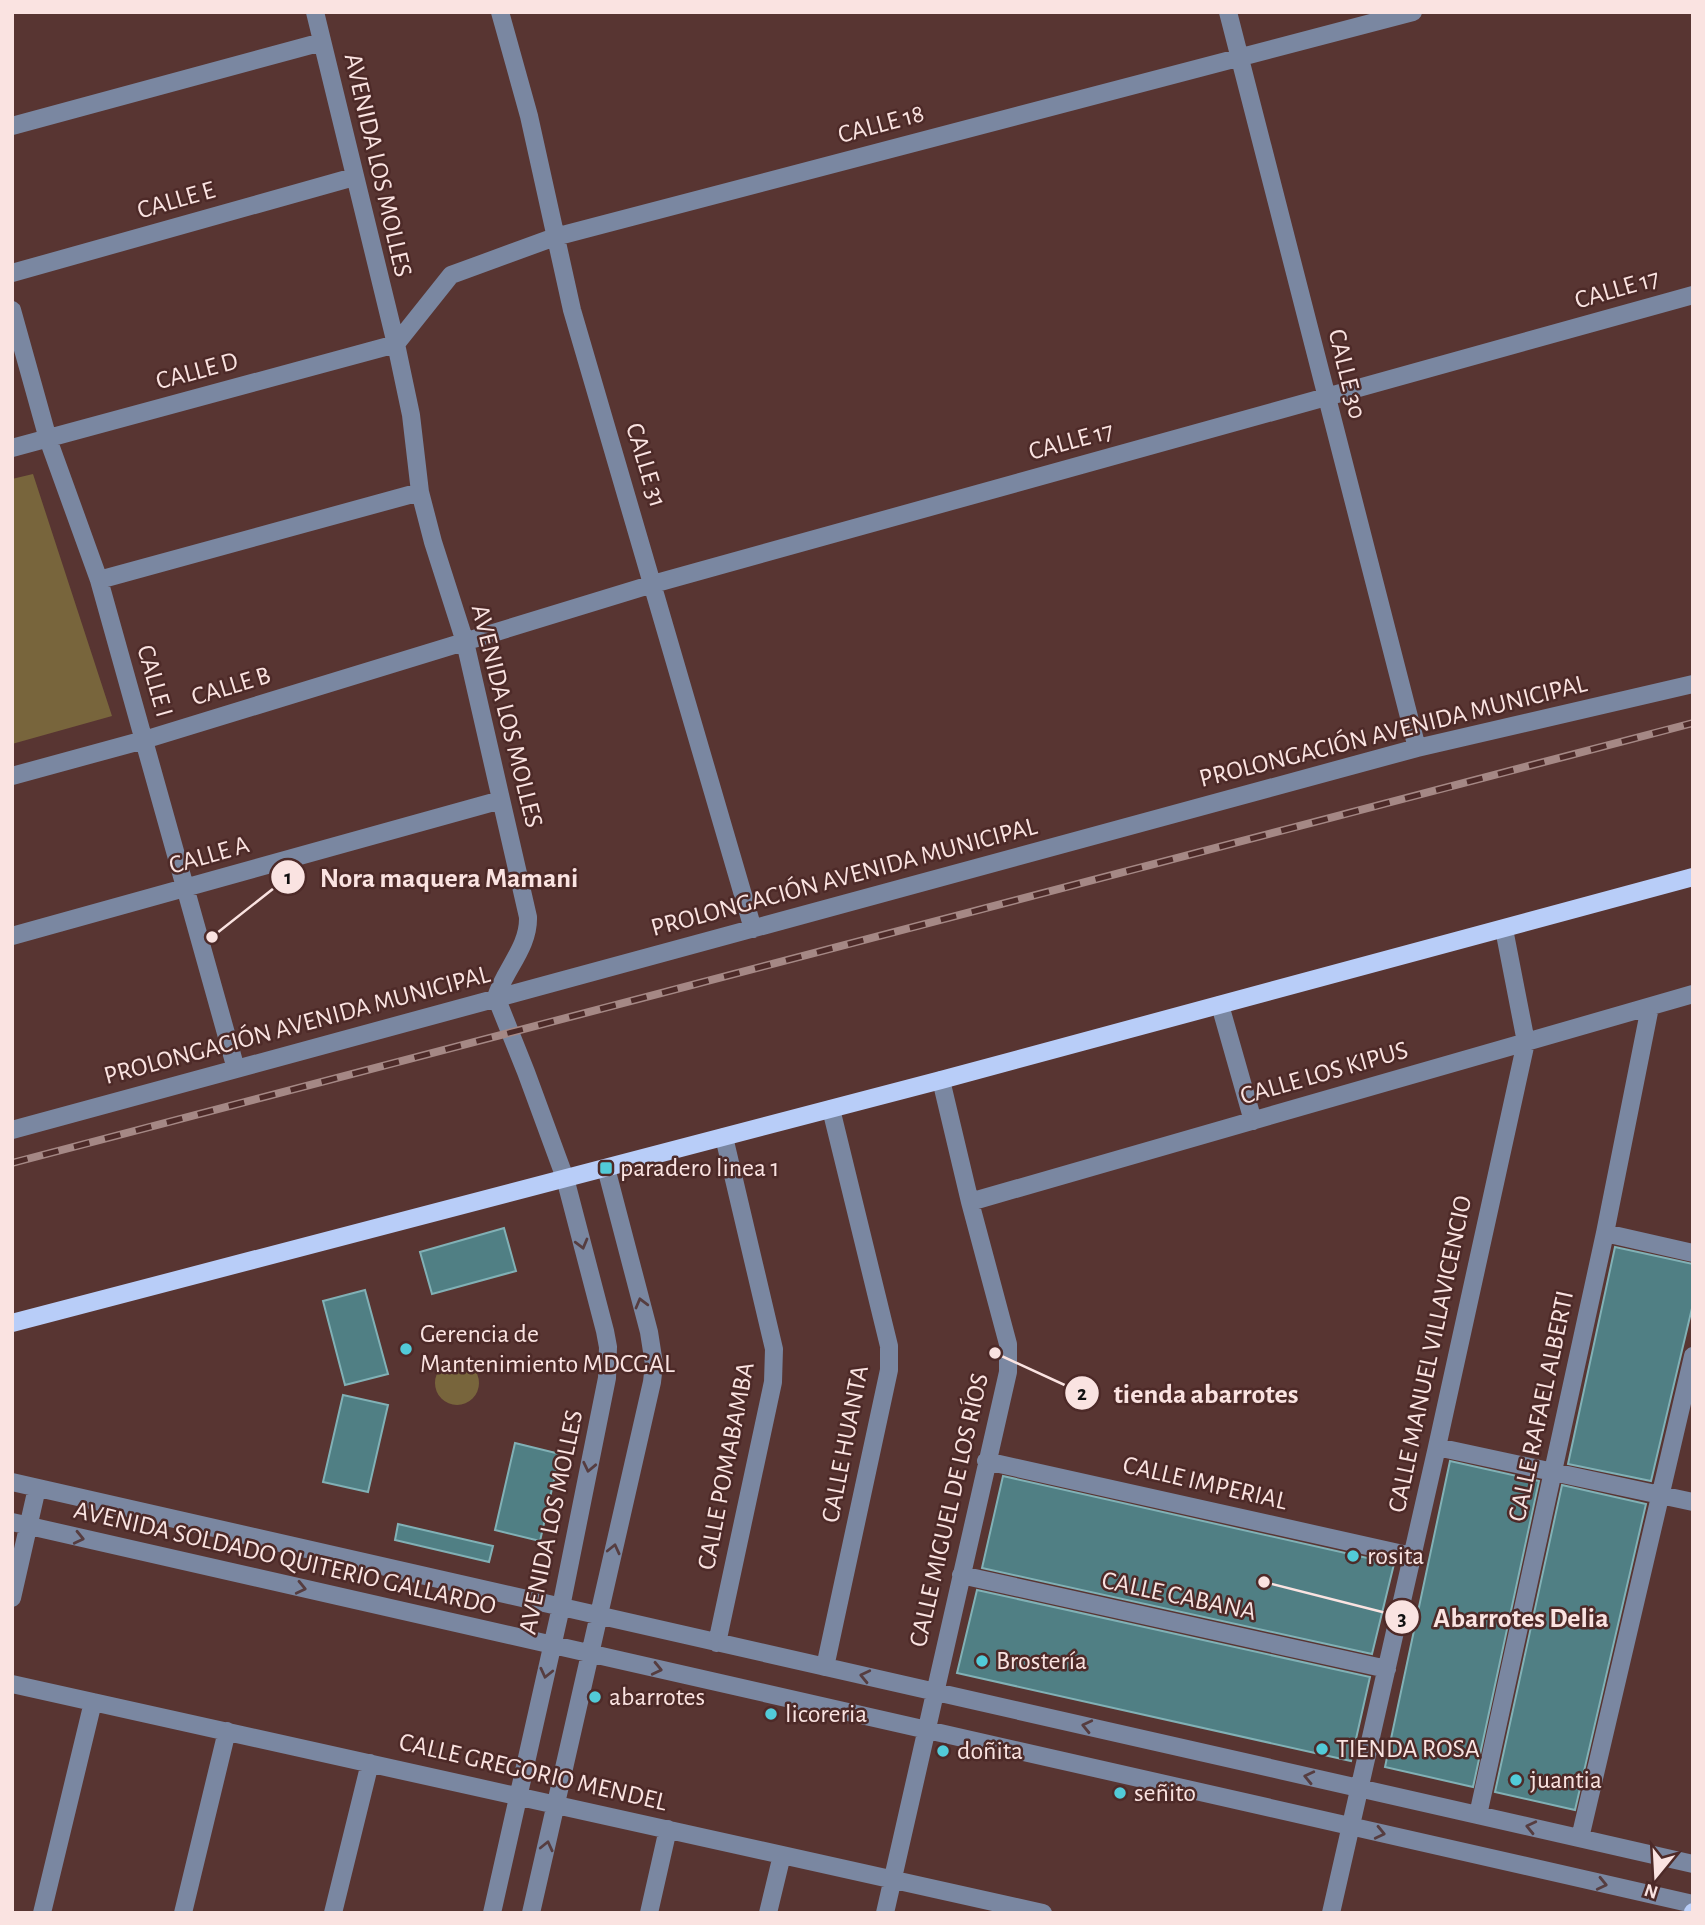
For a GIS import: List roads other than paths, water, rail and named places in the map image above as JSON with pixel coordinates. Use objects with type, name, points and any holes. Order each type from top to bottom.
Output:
[{"type":"main road","points":[[12,1323],[941,1080],[1693,877]]},
{"type":"street","name":"AVENIDA LOS MOLLES","points":[[314,12],[396,344],[411,415],[420,492],[465,642],[528,917],[528,932],[501,979],[496,997],[565,1178],[605,1331],[608,1363],[561,1607],[492,1913]]},
{"type":"street","name":"CALLE 31","points":[[500,12],[529,116],[572,310],[753,929]]},
{"type":"street","name":"CALLE 30","points":[[1228,12],[1417,748]]},
{"type":"street","name":"CALLE 18","points":[[396,344],[451,275],[555,237],[1413,12]]},
{"type":"street","points":[[12,126],[322,42]]},
{"type":"street","name":"CALLE E","points":[[12,273],[354,177]]},
{"type":"street","name":"CALLE 17","points":[[465,642],[653,583],[1693,295]]},
{"type":"street","name":"CALLE I","points":[[12,310],[48,439],[99,580],[236,1069]]},
{"type":"street","name":"CALLE D","points":[[12,448],[396,344]]},
{"type":"street","points":[[99,580],[420,492]]},
{"type":"street","name":"CALLE B","points":[[12,776],[144,740],[465,642]]},
{"type":"street","name":"PROLONGACIÓN AVENIDA MUNICIPAL","points":[[12,1130],[1417,748],[1693,684]]},
{"type":"street","name":"CALLE A","points":[[12,936],[501,800]]},
{"type":"street","name":"CALLE MANUEL VILLAVICENCIO","points":[[1331,1913],[1526,1042],[1504,929]]},
{"type":"street","name":"CALLE LOS KIPUS","points":[[970,1202],[1693,994]]},
{"type":"street","points":[[1220,1005],[1253,1121]]},
{"type":"street","name":"CALLE RAFAEL ALBERTI","points":[[1478,1815],[1605,1233],[1650,1007]]},
{"type":"street","name":"CALLE MIGUEL DE LOS RÍOS","points":[[885,1913],[1008,1372],[1008,1344],[941,1080]]},
{"type":"street","name":"CALLE HUANTA","points":[[825,1667],[889,1370],[889,1346],[831,1109]]},
{"type":"street","name":"CALLE POMABAMBA","points":[[717,1643],[773,1382],[774,1349],[724,1137]]},
{"type":"street","points":[[531,1913],[654,1364],[649,1332],[606,1168]]},
{"type":"street","points":[[1605,1233],[1693,1253]]},
{"type":"street","points":[[1580,1838],[1693,1356]]},
{"type":"street","points":[[1437,1447],[1693,1502]]},
{"type":"street","name":"CALLE IMPERIAL","points":[[986,1461],[1412,1556]]},
{"type":"street","name":"AVENIDA SOLDADO QUITERIO GALLARDO","points":[[12,1482],[1693,1864]]},
{"type":"street","points":[[12,1598],[20,1524],[37,1488]]},
{"type":"street","name":"AVENIDA SOLDADO QUITERIO GALLARDO","points":[[20,1524],[1693,1904]]},
{"type":"street","name":"CALLE CABANA","points":[[961,1575],[1387,1669]]},
{"type":"street","name":"CALLE GREGORIO MENDEL","points":[[12,1684],[1043,1913]]},
{"type":"street","points":[[42,1913],[93,1702]]},
{"type":"street","points":[[183,1913],[227,1731]]},
{"type":"street","points":[[333,1913],[370,1763]]},
{"type":"street","points":[[649,1913],[668,1829]]},
{"type":"street","points":[[768,1913],[782,1855]]},
{"type":"railway","points":[[12,1163],[1693,723]]},
{"type":"place","name":"Nora maquera Mamani","points":[[212,937]]},
{"type":"place","name":"paradero linea 1","points":[[606,1168]]},
{"type":"place","name":"Gerencia de Mantenimiento MDCGAL","points":[[406,1349]]},
{"type":"place","name":"tienda abarrotes","points":[[995,1353]]},
{"type":"place","name":"rosita","points":[[1353,1556]]},
{"type":"place","name":"Abarrotes Delia","points":[[1264,1582]]},
{"type":"place","name":"Brostería","points":[[982,1661]]},
{"type":"place","name":"abarrotes","points":[[595,1697]]},
{"type":"place","name":"licoreria","points":[[771,1714]]},
{"type":"place","name":"TIENDA ROSA","points":[[1322,1749]]},
{"type":"place","name":"doñita","points":[[943,1751]]},
{"type":"place","name":"juantia","points":[[1516,1780]]},
{"type":"place","name":"señito","points":[[1120,1793]]}]
